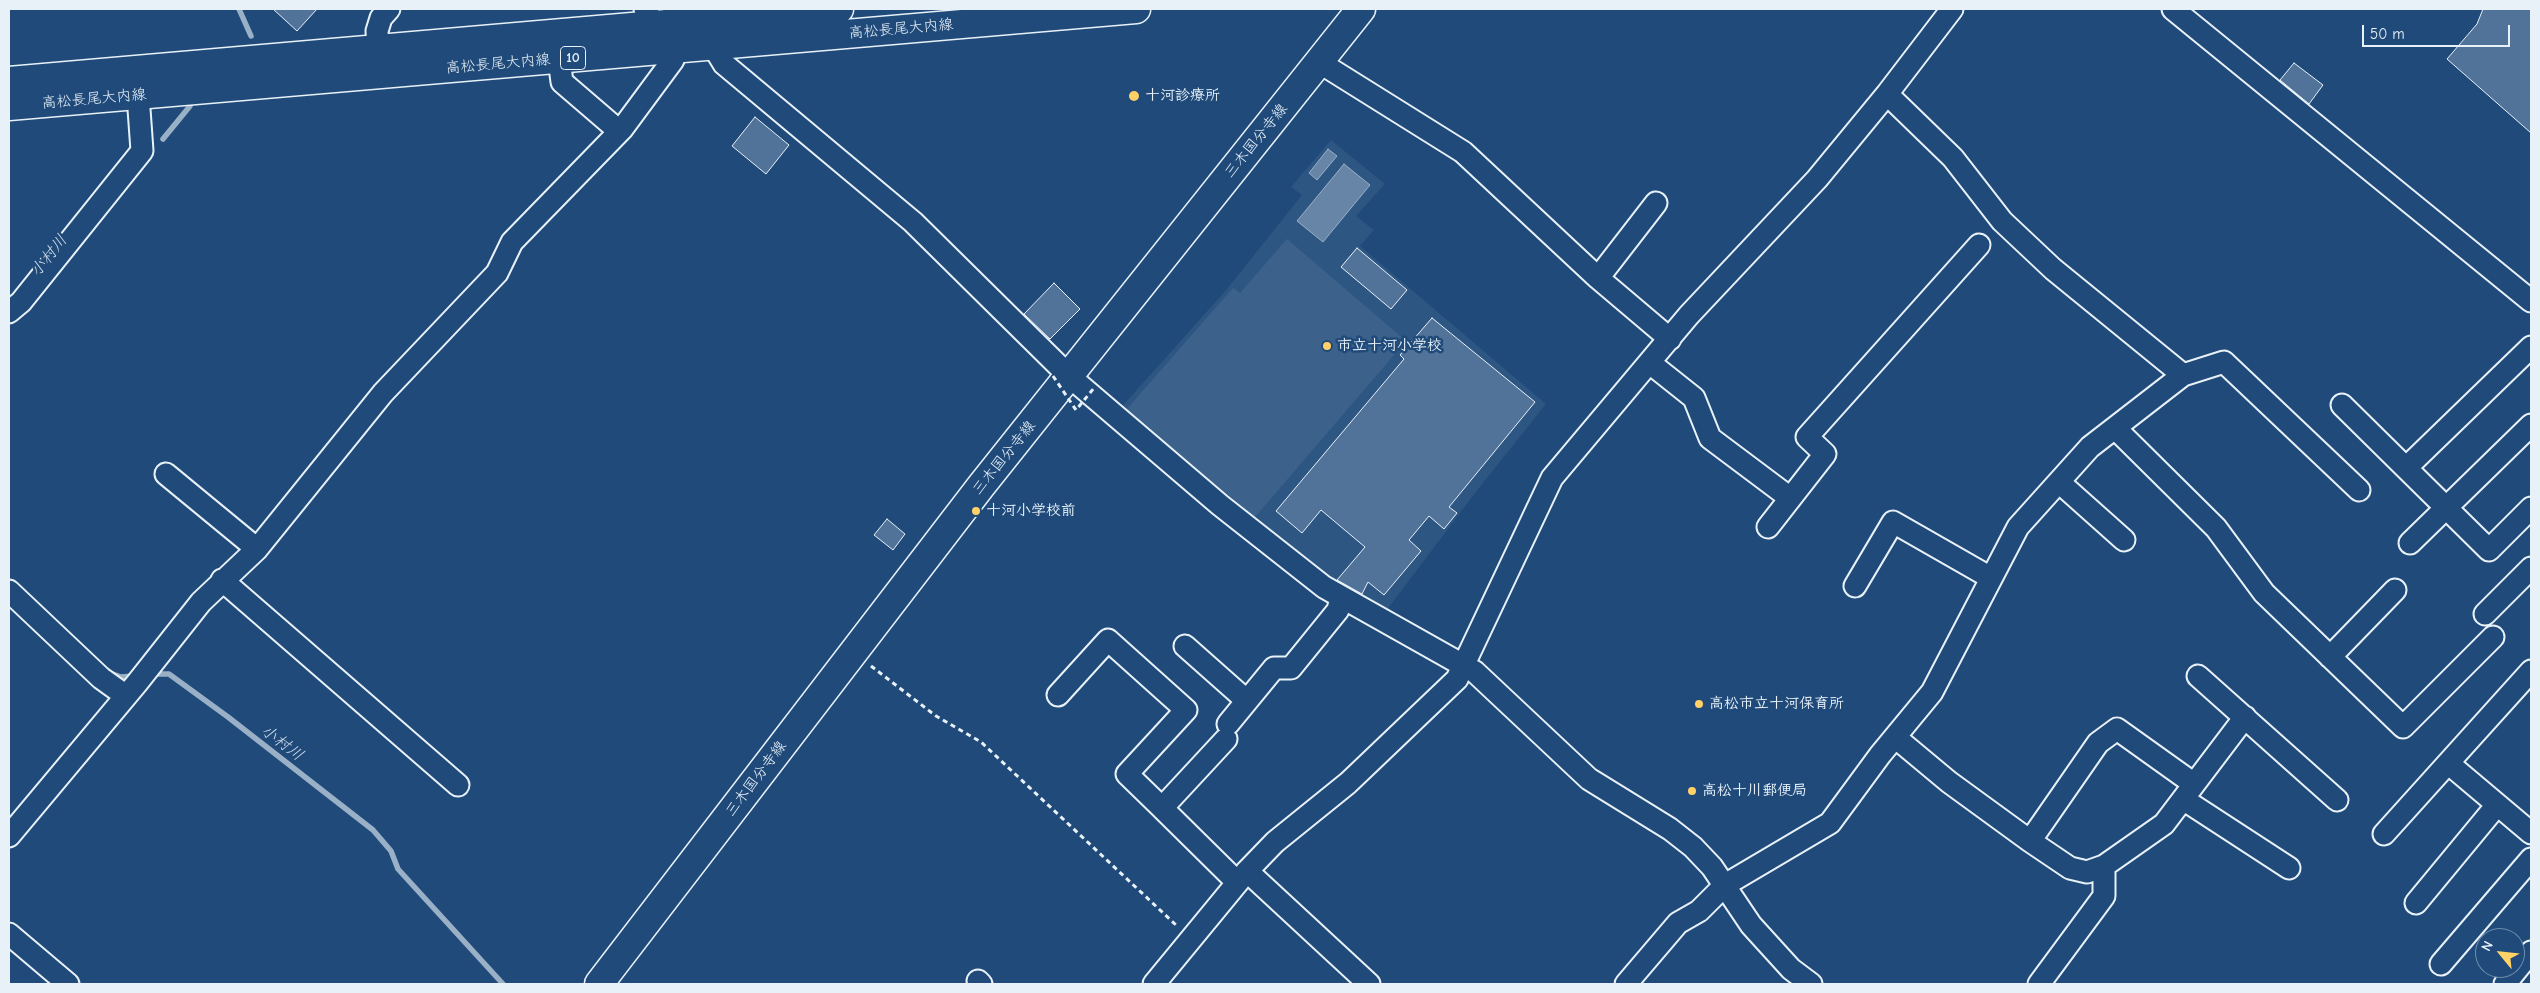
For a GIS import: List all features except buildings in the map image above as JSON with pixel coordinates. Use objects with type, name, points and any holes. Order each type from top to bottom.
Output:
[{"type":"main road","name":"高松長尾大内線","points":[[709,33],[839,9]]},
{"type":"main road","name":"高松長尾大内線","points":[[9,81],[662,27],[709,33],[1136,9]]},
{"type":"main road","name":"三木国分寺線","points":[[599,984],[981,486],[1061,376],[1361,9]]},
{"type":"main road","name":"高松長尾大内線","points":[[9,106],[559,59],[662,27]]},
{"type":"street","points":[[378,49],[377,31],[382,18],[389,9]]},
{"type":"street","points":[[1154,984],[1242,877],[1275,842],[1348,783],[1456,679],[1552,478],[1670,338],[1817,179],[1887,94],[1952,9]]},
{"type":"street","points":[[2173,9],[2531,301]]},
{"type":"street","points":[[9,836],[131,690],[200,602],[257,549],[382,393],[497,273],[512,242],[619,131],[674,60],[662,27]]},
{"type":"street","points":[[709,33],[724,64],[913,222],[1061,376],[1324,588],[1475,672],[1589,779],[1670,830],[1693,847],[1712,867],[1751,925],[1791,969],[1811,984]]},
{"type":"street","points":[[559,59],[562,82],[619,131]]},
{"type":"street","points":[[1319,62],[1463,152],[1598,278],[1670,338]]},
{"type":"street","points":[[1887,94],[1953,158],[2002,221],[2053,269],[2183,375]]},
{"type":"street","points":[[9,312],[20,302],[142,150],[138,96]]},
{"type":"street","points":[[1598,278],[1656,203]]},
{"type":"street","points":[[1768,527],[1825,454],[1807,437],[1979,246]]},
{"type":"street","points":[[2406,468],[2531,347]]},
{"type":"street","points":[[1650,362],[1694,398],[1710,438],[1790,498]]},
{"type":"street","points":[[1626,984],[1678,923],[1699,910],[1725,885],[1830,823],[1895,737],[1932,692],[2018,527],[2090,447],[2183,375],[2224,362],[2359,490]]},
{"type":"street","points":[[2342,405],[2489,550],[2531,508]]},
{"type":"street","points":[[2410,543],[2531,425]]},
{"type":"street","points":[[2115,428],[2216,528],[2264,593],[2402,727],[2493,637]]},
{"type":"street","points":[[166,474],[257,549]]},
{"type":"street","points":[[2059,482],[2124,540]]},
{"type":"street","points":[[1855,586],[1893,522],[1991,578]]},
{"type":"street","points":[[2485,614],[2531,568]]},
{"type":"street","points":[[222,580],[458,785]]},
{"type":"street","points":[[2330,657],[2395,590]]},
{"type":"street","points":[[9,591],[101,678],[131,690]]},
{"type":"street","points":[[1162,808],[1227,732],[1274,668],[1291,668],[1338,610],[1341,597]]},
{"type":"street","points":[[1058,695],[1108,640],[1186,710],[1127,774],[1162,808],[1360,981]]},
{"type":"street","points":[[1185,646],[1248,701]]},
{"type":"street","points":[[2384,834],[2531,671]]},
{"type":"street","points":[[2198,676],[2337,800]]},
{"type":"street","points":[[1895,737],[1949,782],[2030,841],[2070,868],[2087,872],[2104,866],[2164,824],[2245,717]]},
{"type":"street","points":[[2030,841],[2098,743],[2117,729],[2188,791],[2289,868]]},
{"type":"street","points":[[2448,763],[2531,833]]},
{"type":"street","points":[[2416,903],[2497,805]]},
{"type":"street","points":[[2441,964],[2531,859]]},
{"type":"street","points":[[2039,984],[2104,896],[2104,866]]},
{"type":"street","points":[[9,934],[68,984]]},
{"type":"street","points":[[2508,983],[2531,952]]},
{"type":"path","points":[[1061,376],[1076,410],[1094,388]]},
{"type":"path","points":[[854,652],[936,716],[981,742],[1191,939]]},
{"type":"shaded area","name":"市立十河小学校","points":[[1331,140],[1385,184],[1356,216],[1374,230],[1360,246],[1546,404],[1475,493],[1383,615],[1332,584],[1118,411],[1227,289],[1302,195],[1291,187]]},
{"type":"shaded area","points":[[1328,149],[1337,156],[1317,180],[1309,173]]},
{"type":"shaded area","points":[[1344,164],[1370,185],[1323,242],[1297,221]]},
{"type":"shaded area","points":[[1287,239],[1406,341],[1255,517],[1126,410],[1233,288],[1240,293]]},
{"type":"waterway","name":"小村川","points":[[239,9],[251,36]]},
{"type":"waterway","name":"小村川","points":[[163,139],[190,106]]},
{"type":"waterway","name":"小村川","points":[[107,672],[121,677],[134,676]]},
{"type":"waterway","name":"小村川","points":[[151,674],[169,674],[228,717],[373,830],[391,851],[398,869],[503,984]]},
{"type":"place","name":"十河診療所","points":[[1134,96]]},
{"type":"place","name":"市立十河小学校","points":[[1327,346]]},
{"type":"place","name":"十河小学校前","points":[[976,511]]},
{"type":"place","name":"高松市立十河保育所","points":[[1699,704]]},
{"type":"place","name":"高松十川郵便局","points":[[1692,791]]}]
